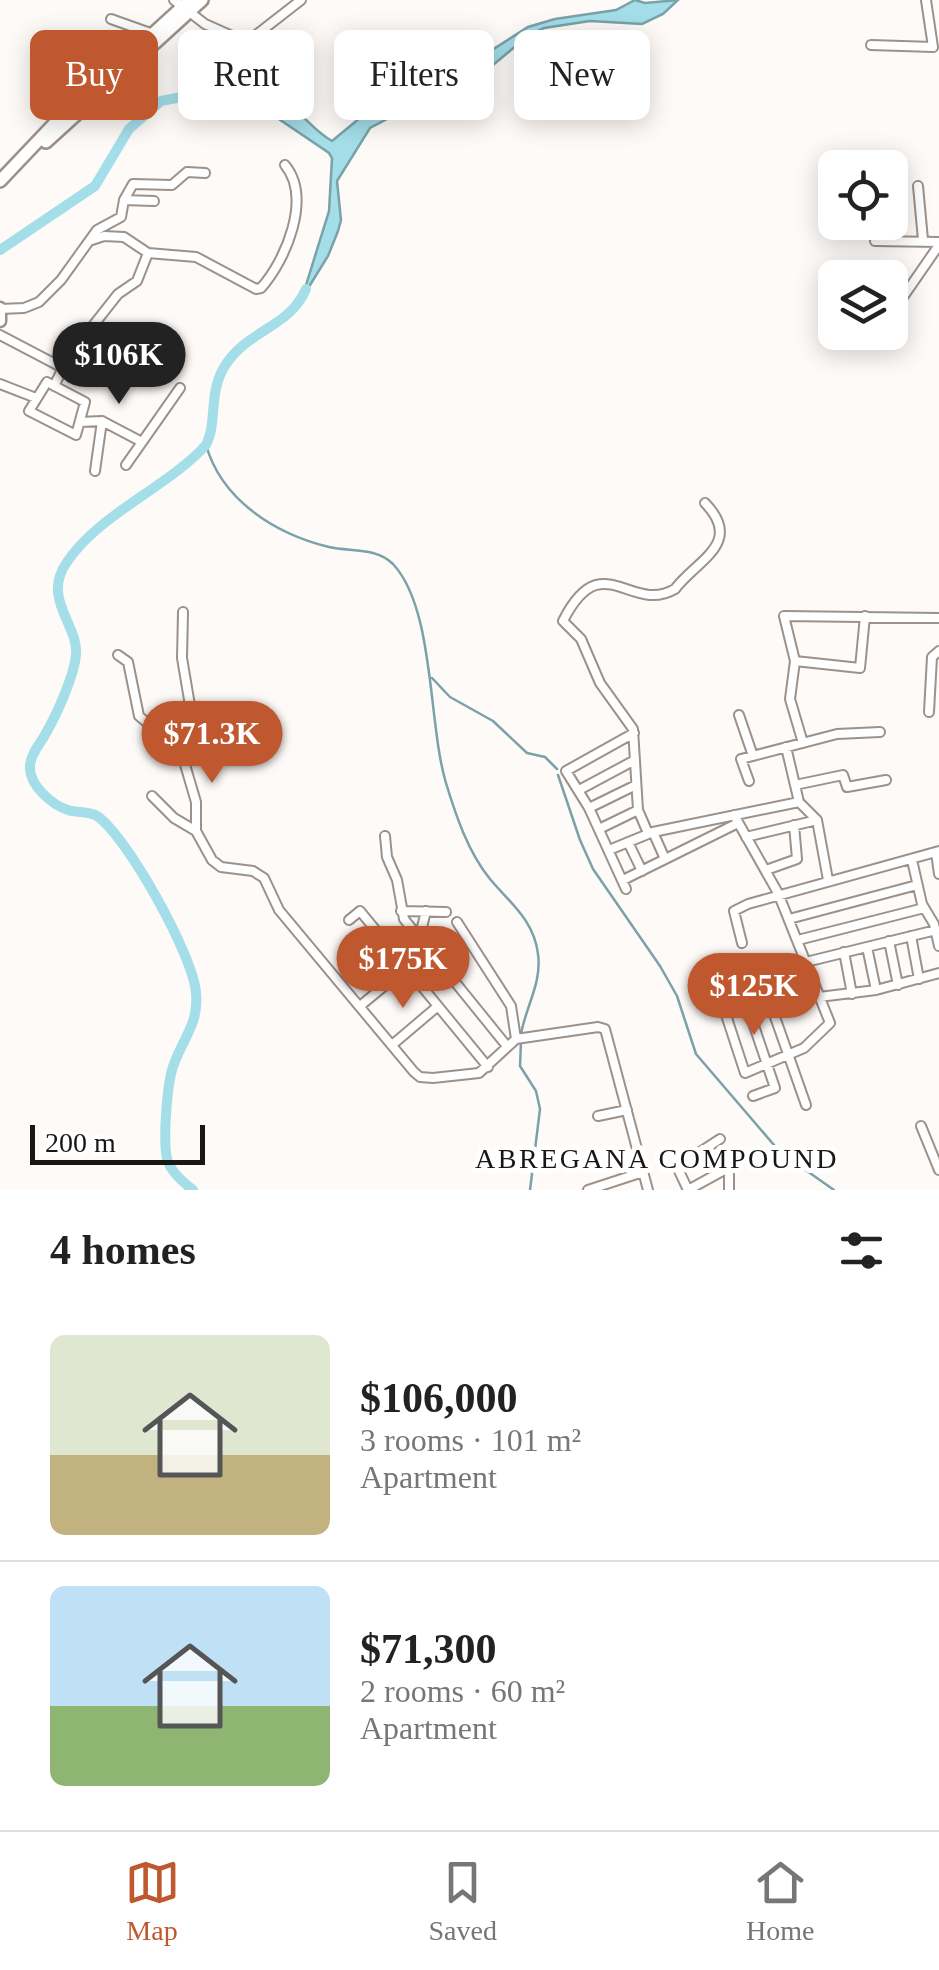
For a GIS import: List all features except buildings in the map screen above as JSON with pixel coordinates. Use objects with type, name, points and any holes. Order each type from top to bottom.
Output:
[{"type":"main road","points":[[33,149],[62,129],[181,3],[202,0]]},
{"type":"main road","points":[[157,30],[181,3]]},
{"type":"main road","points":[[0,180],[59,120]]},
{"type":"street","points":[[181,3],[241,40],[256,35],[301,0]]},
{"type":"street","points":[[871,45],[933,47],[926,0]]},
{"type":"street","points":[[111,19],[142,30]]},
{"type":"street","points":[[92,240],[124,237],[148,252],[196,258],[256,289],[261,288],[287,250],[297,208],[296,182],[285,166]]},
{"type":"street","points":[[0,321],[0,308],[24,308],[53,290],[99,229],[121,217],[133,184],[172,185],[187,172],[205,173]]},
{"type":"street","points":[[918,186],[923,240]]},
{"type":"street","points":[[124,200],[154,200]]},
{"type":"street","points":[[874,241],[923,240],[939,244],[908,290]]},
{"type":"street","points":[[74,351],[118,294],[137,281],[148,252]]},
{"type":"street","points":[[0,335],[64,368],[54,386]]},
{"type":"street","points":[[47,382],[85,402],[76,435],[29,411],[36,398],[47,382]]},
{"type":"street","points":[[0,384],[36,398]]},
{"type":"street","points":[[126,465],[180,388]]},
{"type":"street","points":[[80,422],[102,421],[142,442]]},
{"type":"street","points":[[95,471],[102,421]]},
{"type":"street","points":[[665,859],[638,810],[634,734],[629,721],[600,683],[581,639],[563,621],[576,598],[594,585],[616,585],[651,595],[675,589],[684,576],[709,557],[719,540],[718,520],[705,503]]},
{"type":"street","points":[[181,751],[195,735],[182,658],[184,612]]},
{"type":"street","points":[[803,743],[790,698],[795,660],[784,616],[939,618]]},
{"type":"street","points":[[795,660],[860,668],[865,616]]},
{"type":"street","points":[[929,712],[934,699],[932,658],[939,650]]},
{"type":"street","points":[[118,655],[128,662],[142,720],[181,751],[196,802],[196,831]]},
{"type":"street","points":[[739,715],[753,756]]},
{"type":"street","points":[[749,782],[742,760],[848,732],[880,732]]},
{"type":"street","points":[[634,734],[568,768],[570,779],[589,808],[625,884],[736,819]]},
{"type":"street","points":[[786,748],[799,802],[816,820],[828,880]]},
{"type":"street","points":[[579,790],[635,760]]},
{"type":"street","points":[[795,785],[843,775],[847,786],[886,780]]},
{"type":"street","points":[[589,808],[636,785]]},
{"type":"street","points":[[152,796],[174,818],[196,831],[216,864],[264,878],[279,910],[420,1077],[479,1073],[516,1039],[606,1029],[648,1190]]},
{"type":"street","points":[[609,850],[651,832],[736,819],[799,802]]},
{"type":"street","points":[[600,829],[638,810]]},
{"type":"street","points":[[726,1014],[745,1073],[804,1048],[830,1023],[790,919],[736,819]]},
{"type":"street","points":[[746,836],[816,820]]},
{"type":"street","points":[[766,870],[797,859],[794,825]]},
{"type":"street","points":[[384,836],[401,910],[506,1045]]},
{"type":"street","points":[[628,842],[642,871]]},
{"type":"street","points":[[742,943],[734,911],[778,893],[937,852],[939,874]]},
{"type":"street","points":[[912,860],[939,946]]},
{"type":"street","points":[[790,919],[917,885]]},
{"type":"street","points":[[798,940],[924,908]]},
{"type":"street","points":[[401,910],[446,912]]},
{"type":"street","points":[[349,920],[360,911],[488,1067]]},
{"type":"street","points":[[420,939],[426,912]]},
{"type":"street","points":[[457,922],[508,1002],[516,1039]]},
{"type":"street","points":[[806,962],[936,930]]},
{"type":"street","points":[[912,936],[919,979]]},
{"type":"street","points":[[889,942],[898,985]]},
{"type":"street","points":[[867,947],[876,990]]},
{"type":"street","points":[[844,952],[852,994]]},
{"type":"street","points":[[360,1006],[434,956]]},
{"type":"street","points":[[821,1001],[939,974]]},
{"type":"street","points":[[769,1000],[806,1105]]},
{"type":"street","points":[[392,1045],[438,1006]]},
{"type":"street","points":[[748,1008],[775,1088],[752,1096]]},
{"type":"street","points":[[598,1116],[626,1110]]},
{"type":"street","points":[[922,1126],[939,1170]]},
{"type":"street","points":[[927,1141],[939,1138]]},
{"type":"street","points":[[720,1140],[680,1165],[679,1171],[688,1190],[728,1168]]},
{"type":"street","points":[[722,1158],[728,1168],[729,1190]]},
{"type":"street","points":[[588,1190],[643,1172]]},
{"type":"water","points":[[635,0],[678,0],[663,14],[642,24],[590,21],[523,30],[555,19],[616,10]]},
{"type":"water","points":[[514,36],[514,48],[494,64],[494,49]]},
{"type":"water","points":[[280,120],[306,120],[332,141],[357,120],[385,120],[370,128],[337,181],[341,220],[338,231],[328,256],[302,298],[329,211],[332,158]]},
{"type":"waterway","points":[[0,250],[95,186],[129,129],[161,101],[178,98]]},
{"type":"waterway","points":[[193,1190],[170,1166],[165,1142],[171,1072],[193,1022],[196,1004],[184,953],[141,871],[110,828],[94,814],[55,804],[33,781],[30,762],[60,706],[75,664],[75,644],[58,588],[67,562],[97,529],[206,445],[223,369],[243,345],[289,313],[306,289]]},
{"type":"waterway","points":[[206,445],[225,483],[271,524],[329,547],[379,555],[393,564],[407,584],[423,638],[440,758],[459,821],[482,868],[520,913],[536,942],[538,975],[521,1034]]},
{"type":"waterway","points":[[432,678],[450,697],[493,721],[527,753],[545,757],[557,769]]},
{"type":"waterway","points":[[558,775],[593,869],[677,996],[696,1054],[780,1152],[834,1190]]},
{"type":"waterway","points":[[521,1042],[520,1066],[536,1091],[540,1109],[530,1190]]},
{"type":"district","name":"ABREGANA COMPOUND","points":[[657,1158]]}]
